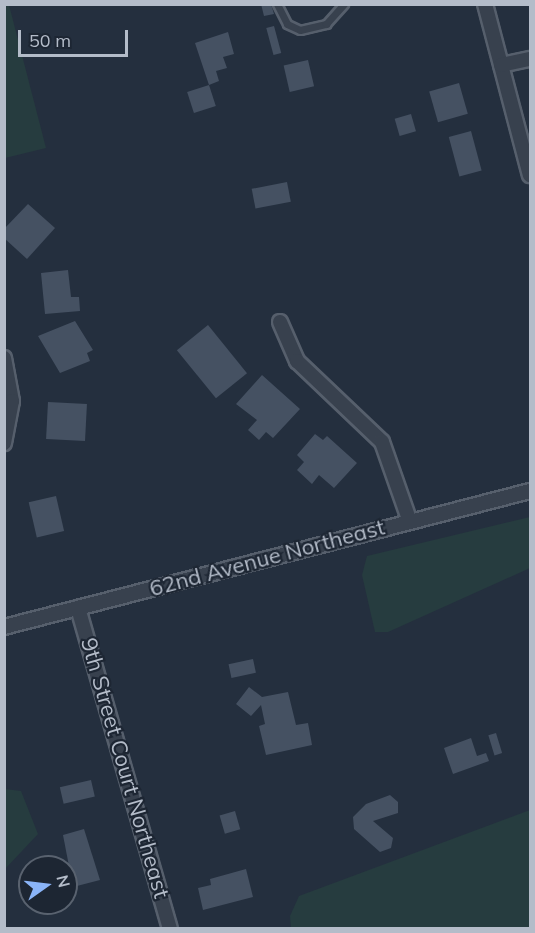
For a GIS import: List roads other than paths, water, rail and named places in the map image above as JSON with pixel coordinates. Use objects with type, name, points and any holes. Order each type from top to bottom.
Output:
[{"type":"street","points":[[485,4],[531,175]]},
{"type":"street","points":[[501,65],[531,59]]},
{"type":"street","points":[[280,322],[297,361],[382,442],[409,519]]},
{"type":"street","points":[[4,358],[12,401],[4,443]]},
{"type":"street","name":"62nd Avenue Northeast","points":[[4,627],[409,519],[531,491]]},
{"type":"street","name":"9th Street Court Northeast","points":[[78,608],[170,928]]},
{"type":"lane","points":[[277,4],[287,24],[300,30],[326,24],[344,4]]}]
